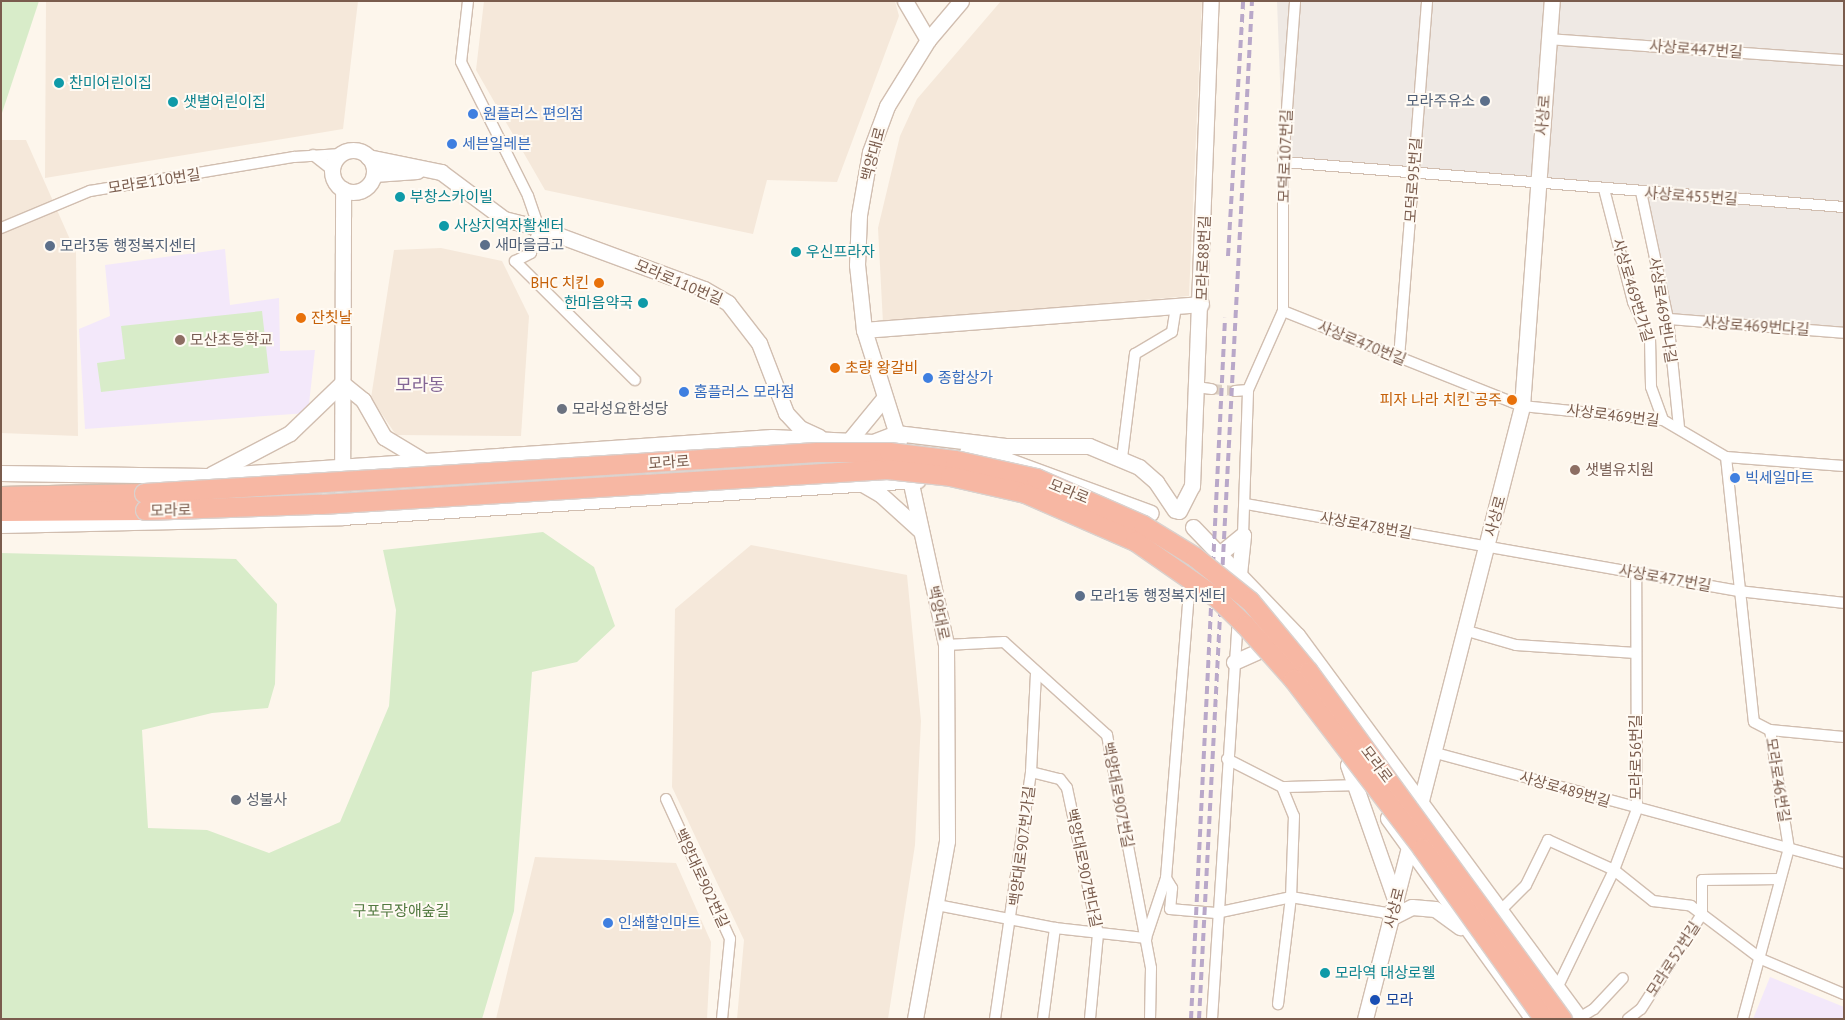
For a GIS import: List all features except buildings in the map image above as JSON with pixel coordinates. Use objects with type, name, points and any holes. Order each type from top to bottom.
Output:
[{"type":"highway","name":"모라로","points":[[1,511],[816,452],[889,452],[955,460],[1036,478],[1143,524],[1195,557],[1250,601],[1308,671],[1574,1018]]},
{"type":"highway","name":"모라로","points":[[1,496],[321,504],[887,469],[950,476],[1025,493],[1136,541],[1217,598],[1246,625],[1293,679],[1422,848],[1544,1019]]},
{"type":"main road","points":[[905,1],[928,40]]},
{"type":"main road","name":"백양대로","points":[[915,1019],[947,841],[946,645],[910,479],[864,330],[857,265],[859,215],[870,152],[887,106],[928,40],[961,1]]},
{"type":"main road","name":"모라로88번길","points":[[1177,511],[1192,486],[1201,304],[1211,1]]},
{"type":"main road","name":"사상로","points":[[1365,1019],[1522,406],[1552,1]]},
{"type":"main road","name":"모라로110번길","points":[[341,154],[353,150],[368,157],[441,172],[504,219],[539,228],[704,289],[728,303],[759,343],[786,413]]},
{"type":"main road","points":[[341,154],[332,170],[342,189],[346,227],[340,467],[342,517]]},
{"type":"main road","points":[[368,157],[374,174]]},
{"type":"main road","points":[[346,227],[359,191],[374,174],[441,172]]},
{"type":"main road","points":[[342,189],[359,191]]},
{"type":"main road","points":[[864,330],[1201,304]]},
{"type":"main road","points":[[342,383],[363,400],[384,437],[424,461]]},
{"type":"main road","points":[[208,476],[290,433],[342,383]]},
{"type":"main road","points":[[848,442],[884,398]]},
{"type":"main road","points":[[772,437],[786,413],[800,428],[829,442]]},
{"type":"main road","name":"모라로","points":[[1,473],[208,476],[772,437],[829,442],[898,440],[1005,446],[1089,446],[1122,458],[1156,482],[1177,511]]},
{"type":"main road","name":"모라로","points":[[898,440],[1007,460],[1151,513]]},
{"type":"main road","points":[[713,442],[707,446],[703,466],[711,478],[730,490]]},
{"type":"main road","name":"모라로","points":[[1,526],[342,517],[910,479],[1040,502],[1106,526],[1138,548]]},
{"type":"main road","points":[[859,482],[880,494],[921,531]]},
{"type":"main road","points":[[1177,511],[1193,527],[1193,551],[1176,566],[1151,563],[1138,548],[1139,528],[1151,513],[1177,511]]},
{"type":"main road","name":"모라로","points":[[1193,527],[1297,635],[1559,984],[1574,1018]]},
{"type":"main road","points":[[1218,555],[1243,535]]},
{"type":"main road","points":[[1239,574],[1243,535]]},
{"type":"main road","name":"모라로","points":[[1176,566],[1238,621],[1263,649],[1533,1019]]},
{"type":"main road","points":[[1234,662],[1263,649]]},
{"type":"main road","points":[[1348,765],[1356,785],[1365,822],[1393,911],[1412,907],[1435,910],[1468,932]]},
{"type":"main road","points":[[1402,775],[1428,770]]},
{"type":"street","points":[[468,1],[460,62],[528,196],[539,228],[531,252],[516,260],[635,380]]},
{"type":"street","name":"모덕로107번길","points":[[1283,311],[1283,162],[1295,1]]},
{"type":"street","name":"모덕로95번길","points":[[1399,358],[1427,1]]},
{"type":"street","name":"사상로447번길","points":[[1549,39],[1844,60]]},
{"type":"street","name":"모라로110번길","points":[[1,228],[90,191],[314,155],[341,154]]},
{"type":"street","points":[[314,155],[332,170]]},
{"type":"street","name":"사상로455번길","points":[[1283,162],[1844,208]]},
{"type":"street","name":"사상로469번가길","points":[[1604,189],[1633,302],[1650,338],[1651,386],[1663,420]]},
{"type":"street","name":"사상로469번나길","points":[[1641,192],[1668,319],[1679,428]]},
{"type":"street","points":[[1122,458],[1135,354],[1172,332],[1176,306]]},
{"type":"street","points":[[1243,535],[1246,504],[1248,390],[1283,311]]},
{"type":"street","name":"사상로470번길","points":[[1283,311],[1522,406]]},
{"type":"street","name":"사상로469번다길","points":[[1668,319],[1844,333]]},
{"type":"street","points":[[1197,387],[1212,390]]},
{"type":"street","points":[[1235,391],[1248,390]]},
{"type":"street","name":"사상로469번길","points":[[1522,406],[1663,420],[1726,457],[1844,466]]},
{"type":"street","name":"모라로46번길","points":[[1726,457],[1754,722],[1770,730],[1789,848],[1761,959],[1743,1019]]},
{"type":"street","name":"사상로478번길","points":[[1246,504],[1486,546]]},
{"type":"street","name":"사상로477번길","points":[[1486,546],[1739,591],[1844,603]]},
{"type":"street","name":"모라로56번길","points":[[1559,984],[1614,870],[1636,809],[1636,573]]},
{"type":"street","points":[[937,905],[1055,928],[1146,938],[1166,878],[1190,580]]},
{"type":"street","points":[[1212,1019],[1221,912],[1227,759],[1238,621]]},
{"type":"street","points":[[1464,630],[1516,645],[1636,653]]},
{"type":"street","name":"백양대로907번길","points":[[946,645],[1004,642],[1106,735],[1151,968],[1150,1019]]},
{"type":"street","name":"백양대로907번가길","points":[[995,1019],[1012,920],[1031,772],[1036,672]]},
{"type":"street","points":[[1770,730],[1844,737]]},
{"type":"street","name":"사상로489번길","points":[[1432,752],[1636,809],[1844,863]]},
{"type":"street","points":[[1227,759],[1282,787],[1356,785]]},
{"type":"street","name":"백양대로907번다길","points":[[1031,772],[1060,779],[1067,788],[1098,934],[1090,1019]]},
{"type":"street","points":[[1278,1004],[1292,897],[1294,816],[1282,787]]},
{"type":"street","name":"백양대로902번길","points":[[666,798],[730,939],[722,1019]]},
{"type":"street","points":[[1502,910],[1526,885],[1548,840],[1614,870],[1653,901],[1691,906],[1761,959],[1844,994]]},
{"type":"street","points":[[1166,878],[1172,888],[1170,910],[1221,912],[1292,897],[1393,911]]},
{"type":"street","name":"모라로52번길","points":[[1628,1019],[1641,1009],[1702,914],[1702,880],[1780,879]]},
{"type":"street","points":[[1043,1019],[1055,928]]},
{"type":"street","points":[[1574,1018],[1594,1009],[1623,978]]},
{"type":"shaded area","points":[[46,1],[358,1],[343,129],[45,178]]},
{"type":"shaded area","points":[[484,1],[895,1],[899,16],[837,182],[767,180],[753,234],[545,190],[476,70]]},
{"type":"shaded area","points":[[1001,1],[1202,1],[1189,296],[883,323],[878,228],[900,136],[917,99]]},
{"type":"shaded area","points":[[1277,1],[1844,1],[1844,333],[1668,319],[1641,192],[1283,162]]},
{"type":"shaded area","points":[[1,140],[26,140],[76,253],[78,436],[1,433]]},
{"type":"shaded area","points":[[441,248],[502,261],[529,316],[521,436],[396,435],[371,398],[394,250]]},
{"type":"shaded area","name":"모산초등학교","points":[[225,249],[230,305],[279,298],[280,351],[315,350],[308,413],[85,429],[79,329],[110,316],[105,265]]},
{"type":"shaded area","points":[[751,545],[907,575],[921,721],[915,845],[888,1019],[737,1019],[744,940],[672,787],[675,609]]},
{"type":"shaded area","points":[[535,857],[676,863],[711,942],[707,1019],[496,1019]]},
{"type":"shaded area","points":[[1770,977],[1844,1007],[1844,1019],[1753,1019]]},
{"type":"green space","points":[[1,1],[39,1],[1,116]]},
{"type":"green space","points":[[262,311],[269,373],[101,392],[97,363],[125,359],[121,326]]},
{"type":"green space","name":"구포무장애숲길","points":[[543,532],[594,567],[615,626],[577,662],[532,672],[514,911],[482,1019],[1,1019],[1,553],[236,559],[277,604],[275,684],[268,708],[212,713],[142,730],[148,828],[207,830],[269,853],[340,822],[389,706],[396,610],[383,550]]},
{"type":"tunnel","points":[[1212,389],[1235,391]]},
{"type":"railway","points":[[1228,256],[1243,1]]},
{"type":"railway","points":[[1199,1019],[1252,1]]},
{"type":"railway","points":[[1191,1019],[1225,318]]},
{"type":"place","name":"찬미어린이집","points":[[59,83]]},
{"type":"place","name":"모라주유소","points":[[1485,101]]},
{"type":"place","name":"샛별어린이집","points":[[173,102]]},
{"type":"place","name":"원플러스 편의점","points":[[473,114]]},
{"type":"place","name":"세븐일레븐","points":[[452,144]]},
{"type":"place","name":"부창스카이빌","points":[[400,197]]},
{"type":"place","name":"사상지역자활센터","points":[[444,226]]},
{"type":"place","name":"새마을금고","points":[[485,245]]},
{"type":"place","name":"모라3동 행정복지센터","points":[[50,246]]},
{"type":"place","name":"우신프라자","points":[[796,252]]},
{"type":"place","name":"BHC 치킨","points":[[599,283]]},
{"type":"place","name":"한마음약국","points":[[643,303]]},
{"type":"place","name":"잔칫날","points":[[301,318]]},
{"type":"place","name":"모산초등학교","points":[[180,340]]},
{"type":"place","name":"초량 왕갈비","points":[[835,368]]},
{"type":"place","name":"종합상가","points":[[928,378]]},
{"type":"place","name":"홈플러스 모라점","points":[[684,392]]},
{"type":"place","name":"피자 나라 치킨 공주","points":[[1512,400]]},
{"type":"place","name":"모라성요한성당","points":[[562,409]]},
{"type":"place","name":"샛별유치원","points":[[1575,470]]},
{"type":"place","name":"빅세일마트","points":[[1735,478]]},
{"type":"place","name":"모라1동 행정복지센터","points":[[1080,596]]},
{"type":"place","name":"성불사","points":[[236,800]]},
{"type":"place","name":"인쇄할인마트","points":[[608,923]]},
{"type":"place","name":"모라역 대상로웰","points":[[1325,973]]},
{"type":"place","name":"모라","points":[[1375,1000]]},
{"type":"district","name":"모라동","points":[[420,385]]}]
